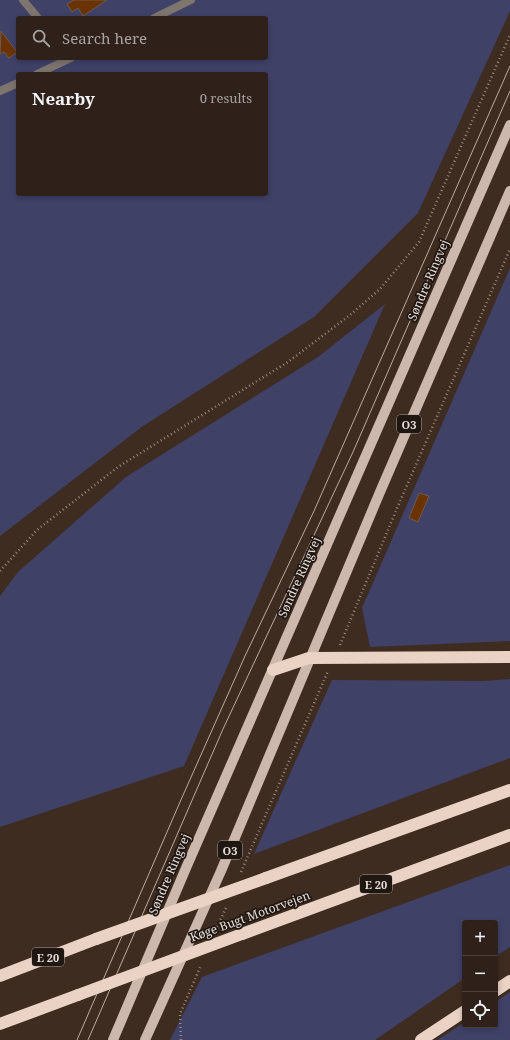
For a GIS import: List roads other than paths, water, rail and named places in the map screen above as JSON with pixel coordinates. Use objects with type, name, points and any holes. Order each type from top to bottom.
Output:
[{"type":"highway","points":[[273,670],[310,658],[510,657]]},
{"type":"highway","name":"E 20","points":[[0,976],[96,939],[510,790]]},
{"type":"highway","name":"Køge Bugt Motorvejen","points":[[0,1024],[510,835]]},
{"type":"highway","points":[[498,989],[510,981]]},
{"type":"highway","points":[[421,1040],[462,1013]]},
{"type":"main road","name":"Søndre Ringvej","points":[[113,1040],[510,125]]},
{"type":"main road","name":"O3","points":[[145,1040],[221,871],[310,658],[510,191]]},
{"type":"street","points":[[23,0],[36,16]]},
{"type":"street","points":[[158,16],[191,0]]},
{"type":"street","points":[[41,72],[68,60]]},
{"type":"street","points":[[0,91],[16,84]]},
{"type":"tram line","points":[[77,1040],[180,802],[245,656],[314,511],[510,66]]},
{"type":"tram line","points":[[88,1040],[223,729],[353,452],[510,91]]}]
